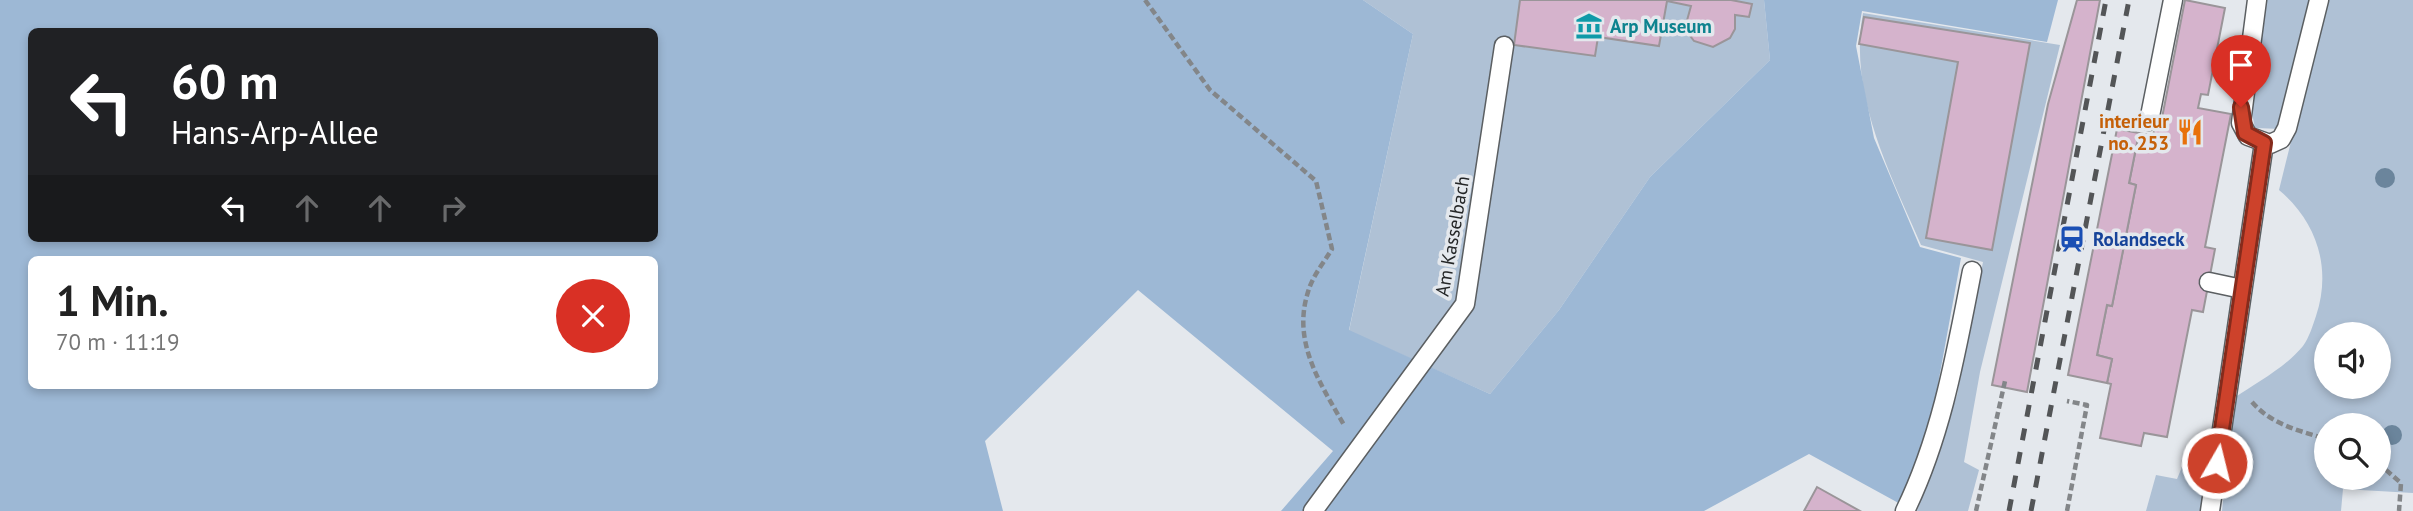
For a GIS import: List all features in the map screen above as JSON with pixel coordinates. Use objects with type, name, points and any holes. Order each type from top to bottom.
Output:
[{"type":"lane","points":[[2149,121],[2172,0]]},
{"type":"lane","points":[[2257,0],[2242,99],[2241,123],[2248,136],[2264,143],[2276,142],[2284,134],[2319,0]]},
{"type":"lane","name":"Am Kasselbach","points":[[1313,511],[1465,304],[1504,46]]},
{"type":"lane","points":[[2210,511],[2264,143]]},
{"type":"lane","points":[[1905,511],[1921,479],[1940,421],[1972,271]]},
{"type":"lane","points":[[2209,282],[2242,289]]},
{"type":"path","points":[[1145,0],[1210,90],[1316,181],[1332,249],[1308,290],[1301,328],[1314,372],[1359,450]]},
{"type":"path","points":[[1976,511],[2005,381]]},
{"type":"path","points":[[2246,396],[2264,416],[2278,424],[2314,435]]},
{"type":"path","points":[[2067,401],[2087,405],[2067,511]]},
{"type":"path","points":[[2391,474],[2401,483],[2399,511]]},
{"type":"shaded area","points":[[0,0],[1363,0],[1413,34],[1349,330],[1490,394],[1559,310],[1650,177],[1770,60],[1764,0],[2058,0],[2047,42],[1862,11],[1856,46],[1874,138],[1920,247],[1961,258],[1936,395],[1904,506],[1809,454],[1704,511],[1281,511],[1333,451],[1138,290],[985,441],[1003,511],[0,511]]},
{"type":"shaded area","points":[[1363,0],[1764,0],[1770,60],[1650,177],[1559,310],[1490,394],[1349,331],[1413,34]]},
{"type":"shaded area","points":[[2266,0],[2313,0],[2281,129],[2255,128],[2249,98]]},
{"type":"shaded area","points":[[2326,0],[2413,0],[2413,493],[2360,490],[2391,490],[2391,413],[2314,413],[2314,490],[2343,490],[2341,511],[2222,511],[2234,398],[2279,368],[2303,346],[2321,298],[2318,247],[2312,231],[2279,190]]},
{"type":"shaded area","points":[[1863,13],[2060,45],[1980,372],[1964,462],[1979,470],[1968,511],[1917,511],[1957,395],[1983,262],[1921,245],[1885,161],[1867,103],[1861,73]]},
{"type":"shaded area","points":[[2194,453],[2206,461],[2207,466],[2202,511],[2146,511],[2156,475],[2177,479],[2187,455]]},
{"type":"building","name":"Arp Museum","points":[[1520,0],[1731,0],[1752,4],[1749,17],[1735,15],[1735,29],[1730,38],[1713,47],[1694,41],[1688,33],[1686,24],[1691,6],[1667,1],[1659,46],[1598,37],[1595,56],[1514,45]]},
{"type":"building","points":[[2077,0],[2100,0],[2027,392],[1992,385],[2048,104]]},
{"type":"building","points":[[2185,0],[2225,8],[2208,95],[2201,94],[2198,108],[2231,114],[2205,247],[2215,249],[2203,312],[2192,310],[2167,437],[2144,433],[2141,446],[2100,438],[2111,384],[2107,383],[2112,359],[2097,355],[2107,305],[2112,306],[2136,185],[2129,183],[2139,133],[2153,136],[2156,122],[2161,123]]},
{"type":"building","points":[[1864,17],[2030,43],[1992,250],[1926,238],[1958,62],[1859,44]]},
{"type":"building","points":[[2117,129],[2139,133],[2129,183],[2136,185],[2112,306],[2107,305],[2097,355],[2112,359],[2107,383],[2068,375]]},
{"type":"building","points":[[1817,487],[1860,511],[1804,511]]},
{"type":"railway","points":[[2009,511],[2106,0]]},
{"type":"railway","points":[[2031,511],[2129,0]]},
{"type":"place","name":"Arp Museum","points":[[1589,26]]},
{"type":"place","name":"interieur no. 253","points":[[2190,132]]},
{"type":"place","name":"Rolandseck","points":[[2072,239]]},
{"type":"route","points":[[2217,463],[2264,143],[2245,133],[2241,123],[2241,107]]}]
